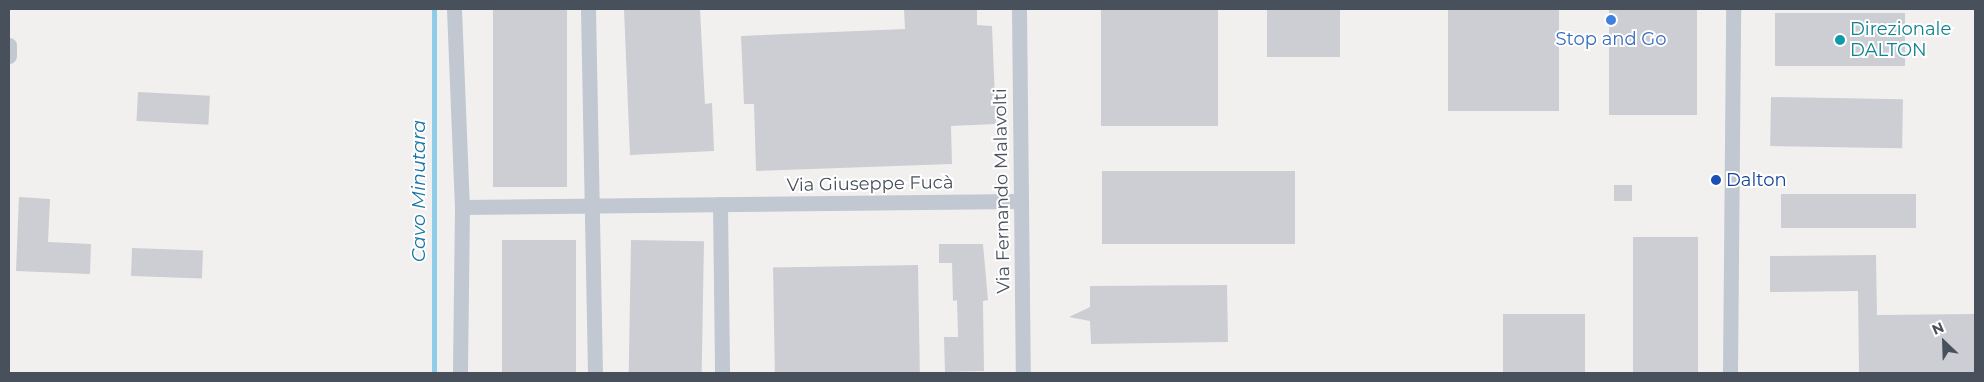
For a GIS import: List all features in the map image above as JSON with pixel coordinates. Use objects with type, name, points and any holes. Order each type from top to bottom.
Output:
[{"type":"street","points":[[454,9],[462,207],[460,373]]},
{"type":"street","points":[[588,9],[594,206],[595,373]]},
{"type":"street","name":"Via Fernando Malavolti","points":[[1019,9],[1022,373]]},
{"type":"street","points":[[1730,373],[1733,9]]},
{"type":"street","points":[[9,45],[9,56]]},
{"type":"street","name":"Via Giuseppe Fucà","points":[[462,207],[1020,201]]},
{"type":"street","points":[[720,204],[722,373]]},
{"type":"building","points":[[493,9],[567,9],[567,187],[493,187]]},
{"type":"building","points":[[624,9],[700,9],[705,104],[712,103],[714,151],[630,155]]},
{"type":"building","points":[[904,9],[977,9],[977,25],[992,26],[996,124],[951,126],[952,164],[756,171],[754,104],[744,104],[741,36],[905,29]]},
{"type":"building","points":[[1101,9],[1218,9],[1218,126],[1101,126]]},
{"type":"building","points":[[1267,9],[1340,9],[1340,57],[1267,57]]},
{"type":"building","points":[[1448,9],[1559,9],[1559,111],[1448,111]]},
{"type":"building","points":[[1609,9],[1697,9],[1697,115],[1609,115]]},
{"type":"building","name":"Direzionale DALTON","points":[[1775,13],[1905,13],[1905,66],[1775,66]]},
{"type":"building","points":[[138,92],[210,96],[208,125],[136,121]]},
{"type":"building","points":[[1771,97],[1903,99],[1902,148],[1770,146]]},
{"type":"building","points":[[1102,171],[1295,171],[1295,244],[1102,244]]},
{"type":"building","points":[[1614,185],[1632,185],[1632,201],[1614,201]]},
{"type":"building","points":[[1781,194],[1916,194],[1916,228],[1781,228]]},
{"type":"building","points":[[19,197],[50,199],[48,242],[91,244],[90,274],[16,271]]},
{"type":"building","points":[[1633,237],[1698,237],[1698,373],[1633,373]]},
{"type":"building","points":[[502,240],[576,240],[576,373],[502,373]]},
{"type":"building","points":[[631,240],[704,241],[702,373],[629,373]]},
{"type":"building","points":[[939,244],[983,244],[988,300],[983,301],[984,371],[945,372],[944,337],[958,337],[957,300],[953,301],[952,263],[939,263]]},
{"type":"building","points":[[132,248],[203,250],[202,278],[131,276]]},
{"type":"building","points":[[1876,255],[1877,315],[1975,314],[1975,373],[1859,373],[1858,291],[1770,292],[1770,256]]},
{"type":"building","points":[[918,265],[920,373],[775,373],[773,268]]},
{"type":"building","points":[[1227,285],[1228,342],[1091,344],[1090,321],[1069,317],[1090,307],[1090,286]]},
{"type":"building","points":[[1503,314],[1585,314],[1585,373],[1503,373]]},
{"type":"waterway","name":"Cavo Minutara","points":[[434,9],[434,373]]},
{"type":"place","name":"Stop and Go","points":[[1611,20]]},
{"type":"place","name":"Direzionale DALTON","points":[[1840,40]]},
{"type":"place","name":"Dalton","points":[[1716,180]]}]
